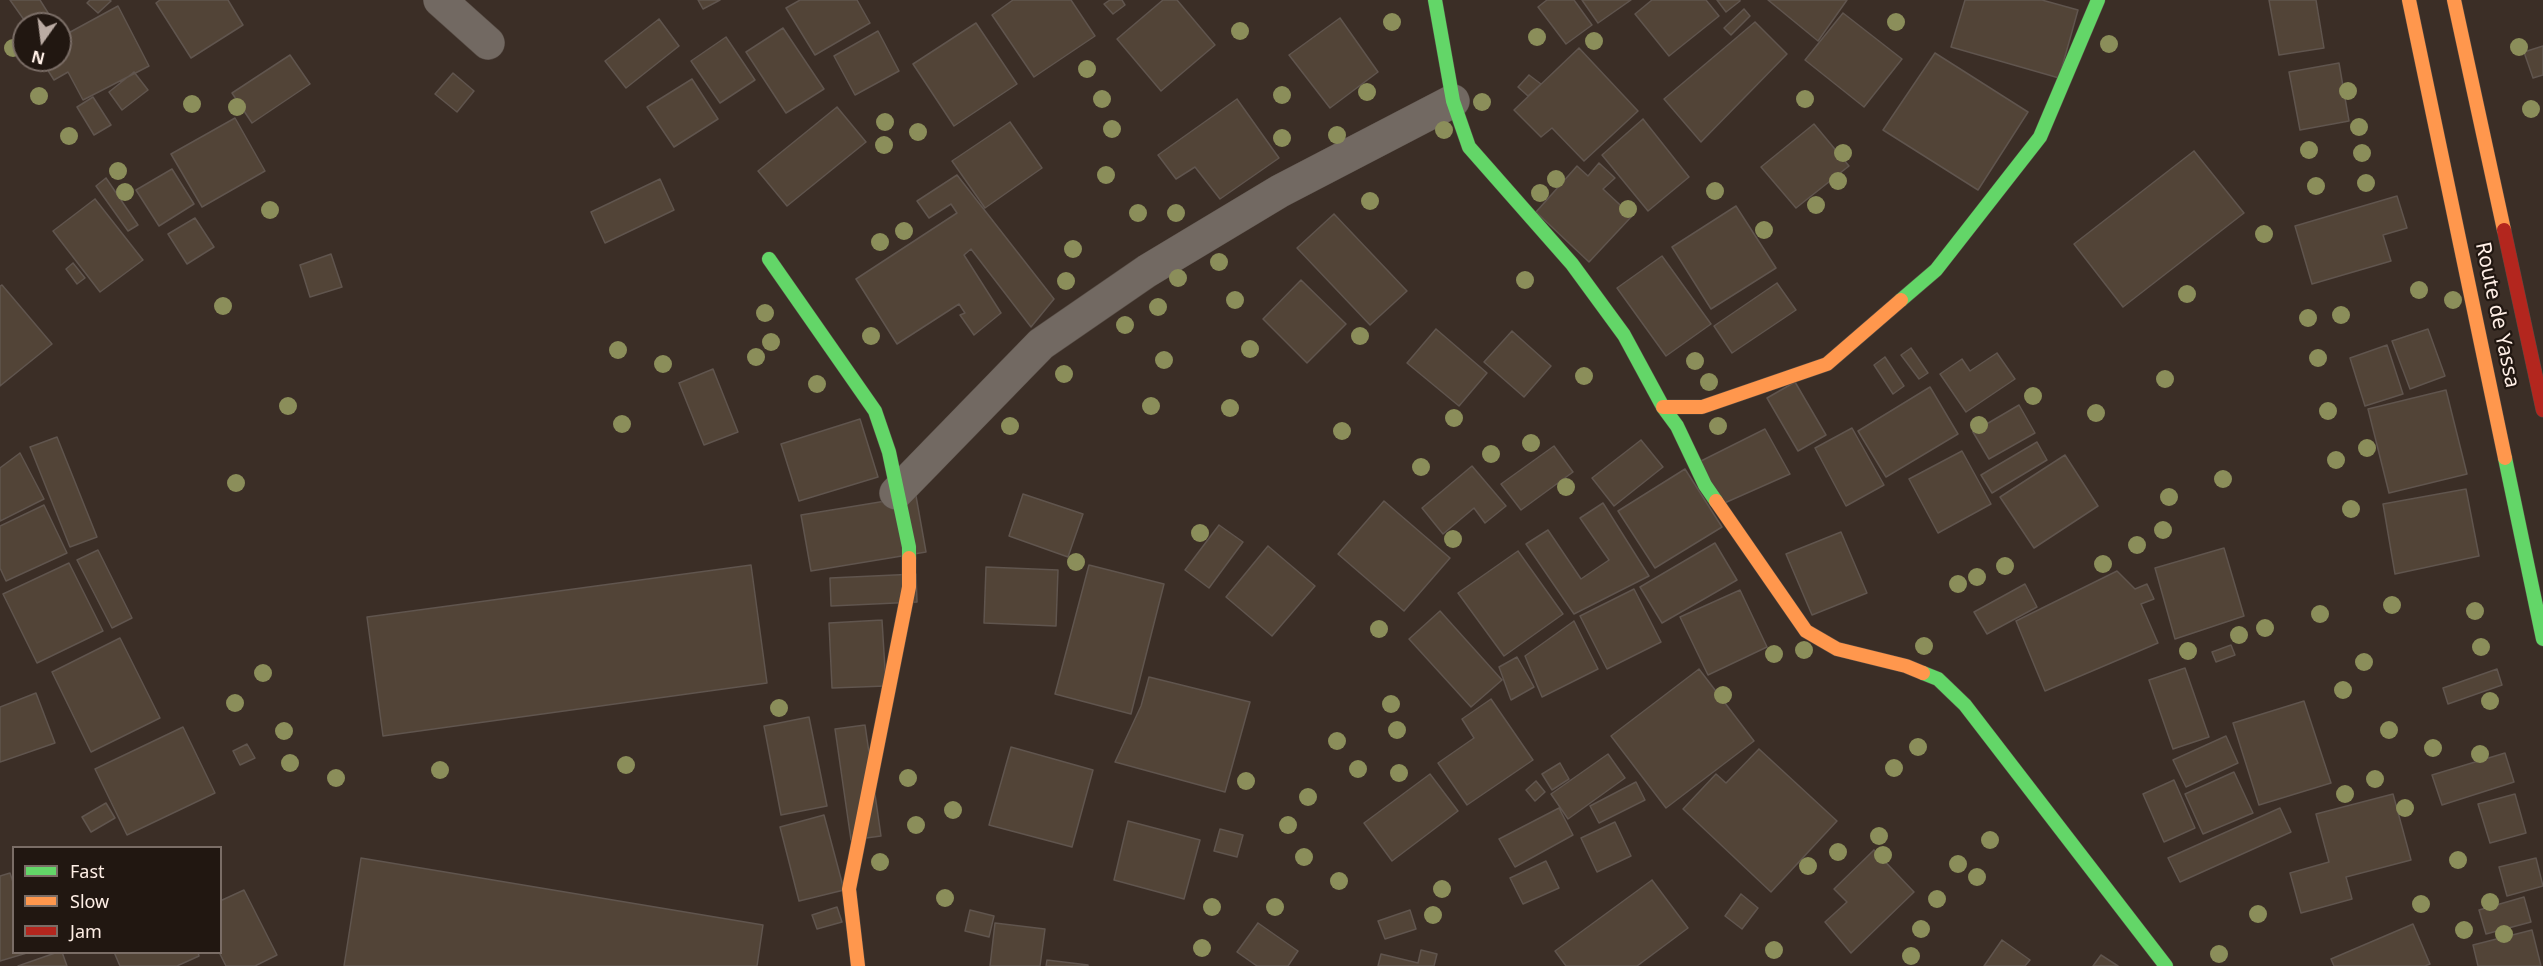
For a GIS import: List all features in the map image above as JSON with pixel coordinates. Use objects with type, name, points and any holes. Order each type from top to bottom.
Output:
[{"type":"street","points":[[440,0],[488,43]]},
{"type":"street","points":[[1435,0],[1453,101],[1469,147],[1486,170],[1572,264],[1624,335],[1663,407],[1677,426],[1705,484],[1806,631],[1837,649],[1906,666],[1938,679],[1965,705],[2166,966]]},
{"type":"street","points":[[1663,407],[1702,407],[1827,364],[1936,270],[2040,137],[2098,0]]},
{"type":"street","name":"Route de Yassa","points":[[2409,0],[2543,639]]},
{"type":"street","name":"Route de Yassa","points":[[2454,0],[2543,410]]},
{"type":"street","points":[[896,494],[1041,344],[1146,271],[1280,191],[1453,101]]},
{"type":"street","points":[[769,259],[875,411],[889,452],[896,494],[909,547],[909,587],[849,890],[858,966]]},
{"type":"building","points":[[10,0],[40,0],[48,12],[18,12]]},
{"type":"building","points":[[90,0],[111,1],[98,13],[87,3]]},
{"type":"building","points":[[160,0],[228,0],[243,25],[191,58],[156,3]]},
{"type":"building","points":[[698,0],[720,0],[703,9]]},
{"type":"building","points":[[800,0],[857,0],[870,23],[815,55],[786,8]]},
{"type":"building","points":[[1013,0],[1071,0],[1095,36],[1034,77],[992,15]]},
{"type":"building","points":[[1110,0],[1122,0],[1125,5],[1113,14],[1104,4]]},
{"type":"building","points":[[1163,0],[1177,0],[1215,45],[1161,91],[1117,39]]},
{"type":"building","points":[[1547,0],[1574,0],[1592,25],[1566,44],[1538,7]]},
{"type":"building","points":[[1582,0],[1631,0],[1598,23]]},
{"type":"building","points":[[1652,0],[1706,0],[1719,16],[1669,56],[1635,14]]},
{"type":"building","points":[[1717,0],[1740,0],[1740,1],[1726,12]]},
{"type":"building","points":[[1768,0],[1847,0],[1818,41]]},
{"type":"building","points":[[1965,0],[2042,0],[2078,10],[2059,78],[1951,47]]},
{"type":"building","points":[[2269,0],[2316,0],[2324,48],[2279,55]]},
{"type":"building","points":[[118,6],[149,66],[83,100],[68,72],[72,72],[72,31]]},
{"type":"building","points":[[1744,9],[1750,16],[1731,35],[1724,28]]},
{"type":"building","points":[[1843,13],[1902,59],[1864,107],[1805,60]]},
{"type":"building","points":[[1340,18],[1378,72],[1330,108],[1289,55]]},
{"type":"building","points":[[659,19],[679,46],[626,88],[605,61]]},
{"type":"building","points":[[1755,22],[1787,54],[1701,142],[1664,99]]},
{"type":"building","points":[[976,23],[1017,84],[954,126],[913,64]]},
{"type":"building","points":[[783,28],[824,89],[786,113],[746,52]]},
{"type":"building","points":[[878,31],[899,71],[855,95],[834,56]]},
{"type":"building","points":[[726,37],[755,80],[720,103],[691,61]]},
{"type":"building","points":[[2543,46],[2543,75],[2533,78],[2524,52]]},
{"type":"building","points":[[1579,48],[1638,111],[1584,161],[1552,128],[1541,137],[1514,110]]},
{"type":"building","points":[[1935,53],[2028,112],[1978,190],[1883,130]]},
{"type":"building","points":[[290,55],[310,84],[252,123],[232,93]]},
{"type":"building","points":[[2339,63],[2349,121],[2300,130],[2289,72]]},
{"type":"building","points":[[49,72],[68,72],[54,80]]},
{"type":"building","points":[[134,72],[148,90],[122,110],[109,92]]},
{"type":"building","points":[[453,73],[474,91],[457,112],[435,94]]},
{"type":"building","points":[[1529,75],[1541,84],[1528,96],[1518,87]]},
{"type":"building","points":[[692,79],[718,119],[674,147],[647,107]]},
{"type":"building","points":[[93,97],[111,125],[94,135],[77,107]]},
{"type":"building","points":[[1237,99],[1279,158],[1220,199],[1195,167],[1176,179],[1158,155]]},
{"type":"building","points":[[837,107],[866,142],[787,206],[758,171]]},
{"type":"building","points":[[235,118],[265,171],[202,207],[171,154]]},
{"type":"building","points":[[1643,119],[1689,177],[1648,211],[1602,155]]},
{"type":"building","points":[[1010,122],[1042,168],[985,208],[952,161]]},
{"type":"building","points":[[1814,124],[1849,166],[1796,208],[1761,167]]},
{"type":"building","points":[[2194,151],[2244,213],[2123,307],[2074,244]]},
{"type":"building","points":[[1599,163],[1615,178],[1603,189],[1632,216],[1589,262],[1536,212],[1577,166],[1588,176]]},
{"type":"building","points":[[172,169],[194,204],[159,226],[136,190]]},
{"type":"building","points":[[957,175],[1054,299],[1031,327],[971,249],[964,255],[1001,313],[974,335],[960,315],[965,313],[959,304],[897,344],[856,279],[957,213],[951,204],[929,218],[917,201]]},
{"type":"building","points":[[106,178],[138,225],[128,231],[96,186]]},
{"type":"building","points":[[660,179],[674,210],[605,243],[591,212]]},
{"type":"building","points":[[2397,196],[2407,228],[2383,235],[2391,261],[2312,284],[2295,226]]},
{"type":"building","points":[[95,199],[143,260],[100,292],[53,231]]},
{"type":"building","points":[[1736,206],[1776,268],[1711,309],[1672,247]]},
{"type":"building","points":[[1334,214],[1407,291],[1370,325],[1297,248]]},
{"type":"building","points":[[195,218],[214,247],[187,264],[168,234]]},
{"type":"building","points":[[331,254],[342,287],[310,297],[300,265]]},
{"type":"building","points":[[1662,256],[1711,324],[1666,356],[1617,288]]},
{"type":"building","points":[[73,263],[85,278],[77,284],[66,269]]},
{"type":"building","points":[[1301,280],[1346,324],[1307,363],[1263,319]]},
{"type":"building","points":[[1777,283],[1796,310],[1732,353],[1714,326]]},
{"type":"building","points":[[2,285],[52,344],[0,386],[0,286]]},
{"type":"building","points":[[1436,329],[1487,373],[1459,406],[1407,363]]},
{"type":"building","points":[[2428,329],[2445,376],[2410,389],[2392,341]]},
{"type":"building","points":[[1512,331],[1551,366],[1524,397],[1484,362]]},
{"type":"building","points":[[2387,345],[2403,394],[2365,406],[2350,358]]},
{"type":"building","points":[[1911,348],[1928,373],[1919,379],[1901,355]]},
{"type":"building","points":[[1997,353],[2015,379],[1966,412],[1940,374],[1962,359],[1970,371]]},
{"type":"building","points":[[1885,357],[1904,386],[1893,394],[1874,365]]},
{"type":"building","points":[[713,369],[738,432],[704,445],[679,383]]},
{"type":"building","points":[[1795,382],[1826,435],[1798,451],[1767,398]]},
{"type":"building","points":[[1930,387],[1958,434],[1886,477],[1858,431]]},
{"type":"building","points":[[2446,390],[2467,474],[2389,493],[2368,409]]},
{"type":"building","points":[[2019,405],[2035,433],[1989,459],[1973,432]]},
{"type":"building","points":[[860,419],[878,477],[799,501],[781,444]]},
{"type":"building","points":[[1852,428],[1884,485],[1846,506],[1815,448]]},
{"type":"building","points":[[1765,429],[1790,474],[1720,505],[1699,462]]},
{"type":"building","points":[[57,437],[97,537],[70,547],[30,447]]},
{"type":"building","points":[[1641,440],[1663,467],[1614,506],[1592,478]]},
{"type":"building","points":[[2037,442],[2047,460],[1992,493],[1981,475]]},
{"type":"building","points":[[1554,446],[1573,472],[1521,510],[1501,484]]},
{"type":"building","points":[[1962,451],[1991,504],[1938,533],[1909,479]]},
{"type":"building","points":[[20,453],[44,499],[0,521],[0,468]]},
{"type":"building","points":[[2065,455],[2098,506],[2034,548],[2000,497]]},
{"type":"building","points":[[1472,466],[1506,506],[1485,523],[1474,508],[1443,534],[1422,508]]},
{"type":"building","points":[[1685,469],[1722,527],[1655,568],[1618,511]]},
{"type":"building","points":[[2466,489],[2479,556],[2395,574],[2383,504]]},
{"type":"building","points":[[1023,494],[1083,514],[1068,557],[1009,536]]},
{"type":"building","points":[[916,496],[926,552],[811,571],[801,515]]},
{"type":"building","points":[[1384,501],[1450,558],[1404,611],[1338,554]]},
{"type":"building","points":[[1603,503],[1649,576],[1574,614],[1526,544],[1548,530],[1581,579],[1609,560],[1580,518]]},
{"type":"building","points":[[44,505],[67,553],[6,581],[0,568],[0,526]]},
{"type":"building","points":[[1219,525],[1243,542],[1209,588],[1185,570]]},
{"type":"building","points":[[1841,532],[1867,593],[1812,615],[1786,554]]},
{"type":"building","points":[[1715,543],[1737,580],[1662,623],[1640,587]]},
{"type":"building","points":[[1268,546],[1315,586],[1272,636],[1226,597]]},
{"type":"building","points":[[2224,548],[2244,616],[2175,639],[2155,568]]},
{"type":"building","points":[[98,550],[132,618],[112,628],[77,560]]},
{"type":"building","points":[[1518,551],[1563,614],[1504,656],[1458,593]]},
{"type":"building","points":[[69,563],[103,631],[37,663],[3,594]]},
{"type":"building","points":[[751,565],[767,683],[383,736],[367,617]]},
{"type":"building","points":[[1089,565],[1164,584],[1131,714],[1055,694]]},
{"type":"building","points":[[986,567],[1058,570],[1056,626],[984,623]]},
{"type":"building","points":[[2117,571],[2135,589],[2147,584],[2154,599],[2141,604],[2158,643],[2045,691],[2016,621]]},
{"type":"building","points":[[916,574],[917,602],[831,606],[830,578]]},
{"type":"building","points":[[2025,584],[2037,607],[1987,634],[1974,612]]},
{"type":"building","points":[[1634,589],[1661,642],[1607,669],[1580,616]]},
{"type":"building","points":[[1740,590],[1767,647],[1708,675],[1680,617]]},
{"type":"building","points":[[1440,611],[1502,680],[1471,707],[1409,639]]},
{"type":"building","points":[[882,620],[886,686],[832,688],[829,623]]},
{"type":"building","points":[[1574,621],[1598,669],[1542,697],[1525,656]]},
{"type":"building","points":[[120,638],[160,718],[91,752],[52,672]]},
{"type":"building","points":[[2231,645],[2235,655],[2216,662],[2212,652]]},
{"type":"building","points":[[1517,657],[1534,687],[1511,700],[1499,667]]},
{"type":"building","points":[[2185,668],[2209,737],[2173,749],[2149,680]]},
{"type":"building","points":[[1699,669],[1754,741],[1666,808],[1611,736]]},
{"type":"building","points":[[2497,669],[2502,685],[2448,704],[2443,688]]},
{"type":"building","points":[[1149,677],[1250,702],[1225,792],[1115,762],[1141,706]]},
{"type":"building","points":[[36,693],[55,743],[0,762],[0,707]]},
{"type":"building","points":[[1491,699],[1533,760],[1467,805],[1438,763],[1474,738],[1462,719]]},
{"type":"building","points":[[2304,701],[2331,783],[2259,805],[2233,723]]},
{"type":"building","points":[[809,717],[827,806],[781,815],[764,726]]},
{"type":"building","points":[[865,725],[881,836],[851,840],[835,729]]},
{"type":"building","points":[[183,727],[215,793],[127,835],[95,769]]},
{"type":"building","points":[[2226,736],[2238,763],[2186,787],[2173,760]]},
{"type":"building","points":[[247,744],[255,758],[240,765],[233,751]]},
{"type":"building","points":[[1011,747],[1093,770],[1072,847],[989,825]]},
{"type":"building","points":[[1759,749],[1837,821],[1771,892],[1683,809],[1716,774],[1726,783]]},
{"type":"building","points":[[2505,753],[2514,782],[2442,805],[2432,775]]},
{"type":"building","points":[[1608,754],[1625,778],[1568,819],[1551,794]]},
{"type":"building","points":[[1560,763],[1569,779],[1552,790],[1542,774]]},
{"type":"building","points":[[2234,772],[2253,813],[2203,834],[2185,794]]},
{"type":"building","points":[[1430,774],[1458,811],[1392,861],[1364,823]]},
{"type":"building","points":[[2174,780],[2195,828],[2164,842],[2143,794]]},
{"type":"building","points":[[1536,781],[1545,792],[1535,801],[1526,790]]},
{"type":"building","points":[[1636,782],[1645,800],[1599,823],[1590,806]]},
{"type":"building","points":[[2393,794],[2411,860],[2346,877],[2352,899],[2301,913],[2290,873],[2329,862],[2316,814]]},
{"type":"building","points":[[2515,794],[2526,833],[2490,843],[2478,804]]},
{"type":"building","points":[[106,803],[115,818],[91,832],[82,817]]},
{"type":"building","points":[[1559,808],[1573,835],[1515,867],[1499,839]]},
{"type":"building","points":[[2280,808],[2291,832],[2180,882],[2168,858]]},
{"type":"building","points":[[824,815],[844,890],[799,901],[780,827]]},
{"type":"building","points":[[1128,821],[1200,840],[1184,899],[1114,880]]},
{"type":"building","points":[[1615,822],[1631,856],[1597,872],[1581,838]]},
{"type":"building","points":[[1220,829],[1243,835],[1237,857],[1214,851]]},
{"type":"building","points":[[1874,850],[1914,892],[1851,953],[1825,922],[1847,902],[1834,889]]},
{"type":"building","points":[[361,858],[763,925],[757,966],[344,966]]},
{"type":"building","points":[[2536,858],[2543,886],[2507,896],[2499,867]]},
{"type":"building","points":[[1546,861],[1559,888],[1523,904],[1510,878]]},
{"type":"building","points":[[10,873],[12,879],[12,954],[23,954],[0,961],[0,876]]},
{"type":"building","points":[[1652,880],[1688,928],[1637,966],[1566,966],[1555,951]]},
{"type":"building","points":[[244,890],[277,955],[255,966],[226,966],[220,954],[222,954],[222,900]]},
{"type":"building","points":[[1741,894],[1758,908],[1742,929],[1725,916]]},
{"type":"building","points":[[2524,897],[2531,922],[2486,934],[2479,910]]},
{"type":"building","points":[[837,907],[842,922],[817,929],[812,915]]},
{"type":"building","points":[[970,910],[994,916],[989,937],[965,931]]},
{"type":"building","points":[[1410,910],[1416,929],[1385,939],[1378,921]]},
{"type":"building","points":[[995,923],[1045,929],[1040,966],[990,966]]},
{"type":"building","points":[[1258,923],[1298,951],[1288,966],[1257,966],[1237,952]]},
{"type":"building","points":[[2413,924],[2430,964],[2425,966],[2334,966],[2331,959]]},
{"type":"building","points":[[2532,930],[2541,966],[2478,966],[2473,945]]},
{"type":"building","points":[[2002,940],[2030,960],[2025,966],[1984,966]]},
{"type":"building","points":[[1421,950],[1437,954],[1434,966],[1378,966],[1381,954],[1418,963]]},
{"type":"building","points":[[52,954],[63,954],[67,966],[18,966]]},
{"type":"building","points":[[115,954],[198,954],[199,956],[177,966],[120,966]]},
{"type":"building","points":[[2101,955],[2118,966],[2093,966]]},
{"type":"building","points":[[1047,960],[1088,965],[1088,966],[1046,966]]},
{"type":"traffic: fast","points":[[1435,0],[1453,101],[1469,147],[1572,264],[1624,335],[1663,407],[1677,426],[1705,485],[1716,501]]},
{"type":"traffic: fast","points":[[1901,300],[1936,270],[2040,137],[2098,0]]},
{"type":"traffic: fast","points":[[769,259],[875,411],[889,452],[909,547],[909,558]]},
{"type":"traffic: fast","points":[[2505,458],[2543,639]]},
{"type":"traffic: fast","points":[[1923,673],[1938,679],[1965,705],[2166,966]]},
{"type":"traffic: slow","points":[[2409,0],[2505,458]]},
{"type":"traffic: slow","points":[[2454,0],[2504,230]]},
{"type":"traffic: slow","points":[[1663,407],[1702,407],[1827,364],[1901,300]]},
{"type":"traffic: slow","points":[[1716,501],[1806,631],[1837,649],[1906,666],[1923,673]]},
{"type":"traffic: slow","points":[[858,966],[849,889],[909,587],[909,558]]},
{"type":"traffic: jam","points":[[2504,230],[2543,410]]}]
